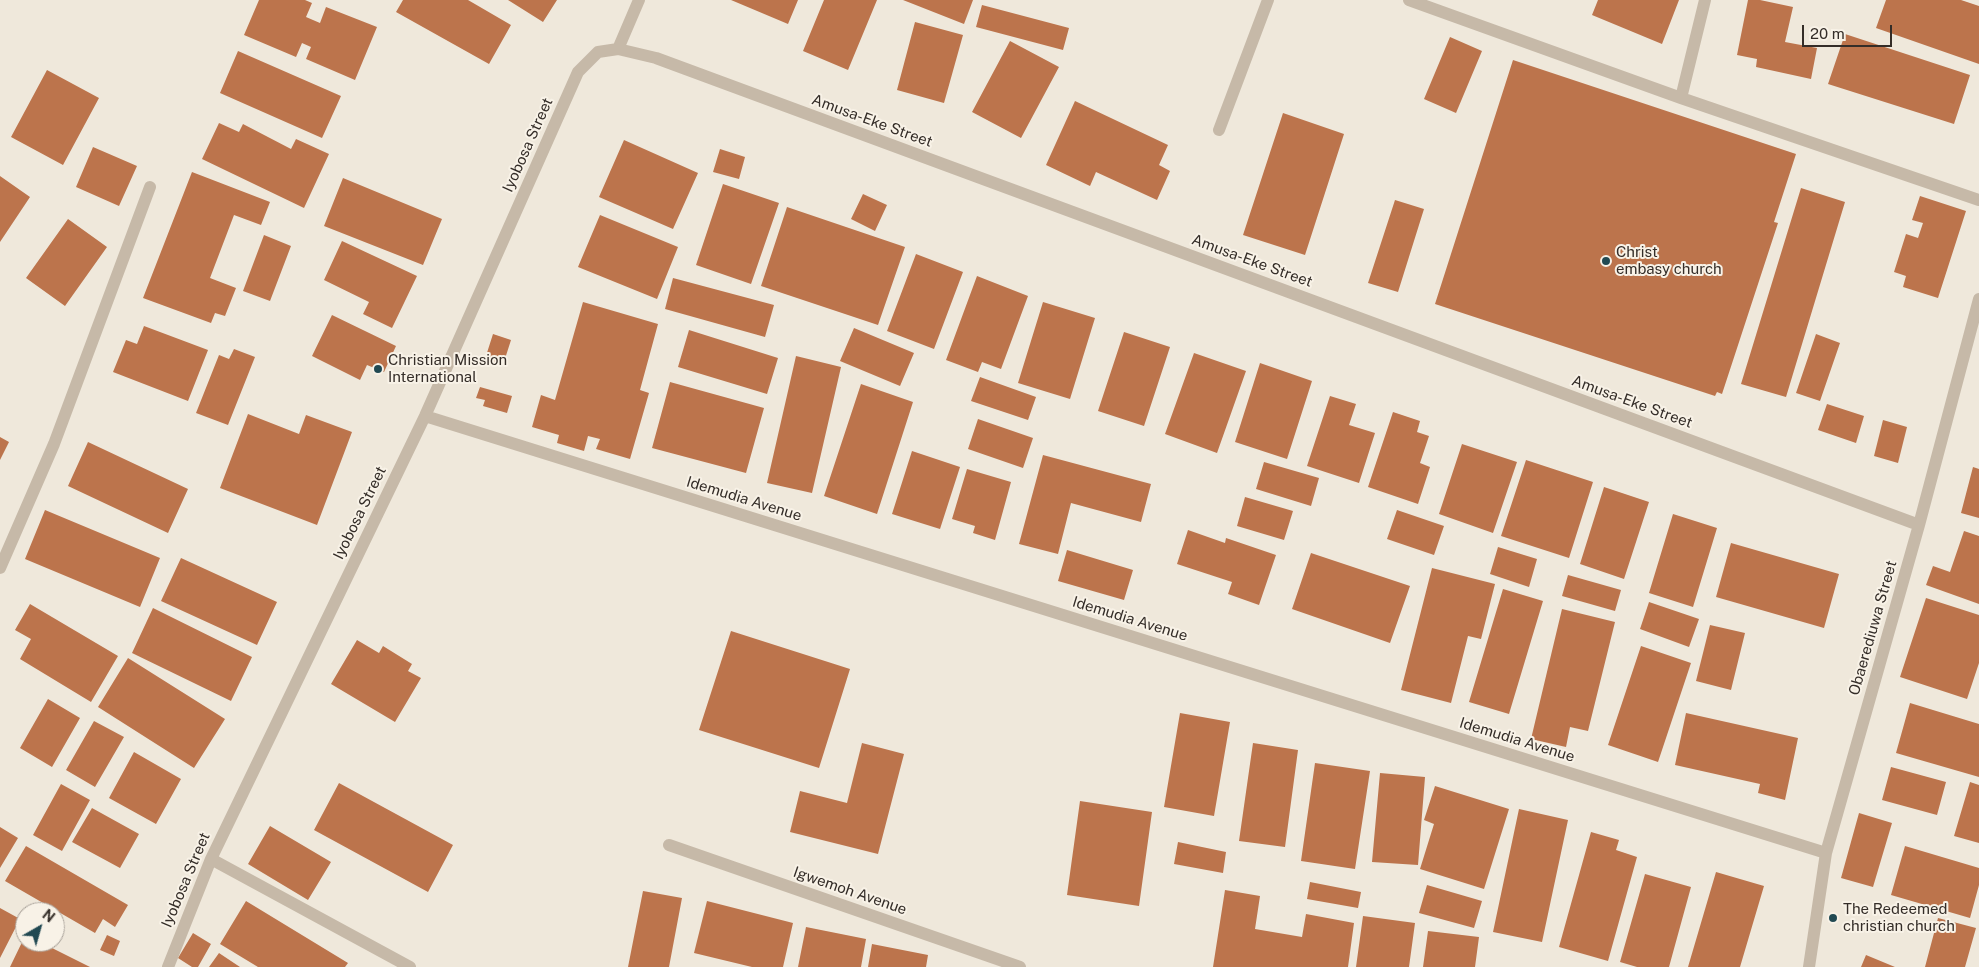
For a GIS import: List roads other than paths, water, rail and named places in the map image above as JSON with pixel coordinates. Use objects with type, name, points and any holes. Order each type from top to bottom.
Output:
[{"type":"street","points":[[618,49],[639,0]]},
{"type":"street","points":[[1219,130],[1268,0]]},
{"type":"street","points":[[1409,0],[1681,98],[1979,200]]},
{"type":"street","points":[[1681,98],[1705,0]]},
{"type":"street","name":"Amusa-Eke Street","points":[[578,72],[598,52],[618,49],[656,58],[1919,525]]},
{"type":"street","name":"Iyobosa Street","points":[[168,967],[211,859],[425,416],[578,72]]},
{"type":"street","points":[[0,568],[54,444],[150,187]]},
{"type":"street","name":"Obaerediuwa Street","points":[[1809,967],[1826,853],[1919,525],[1979,299]]},
{"type":"street","name":"Idemudia Avenue","points":[[425,416],[1826,853]]},
{"type":"street","name":"Igwemoh Avenue","points":[[669,845],[1020,967]]},
{"type":"street","points":[[211,859],[410,967]]},
{"type":"place","name":"Christ embasy church","points":[[1606,261]]},
{"type":"place","name":"Christian Mission International","points":[[378,369]]},
{"type":"place","name":"The Redeemed christian church","points":[[1833,918]]}]
